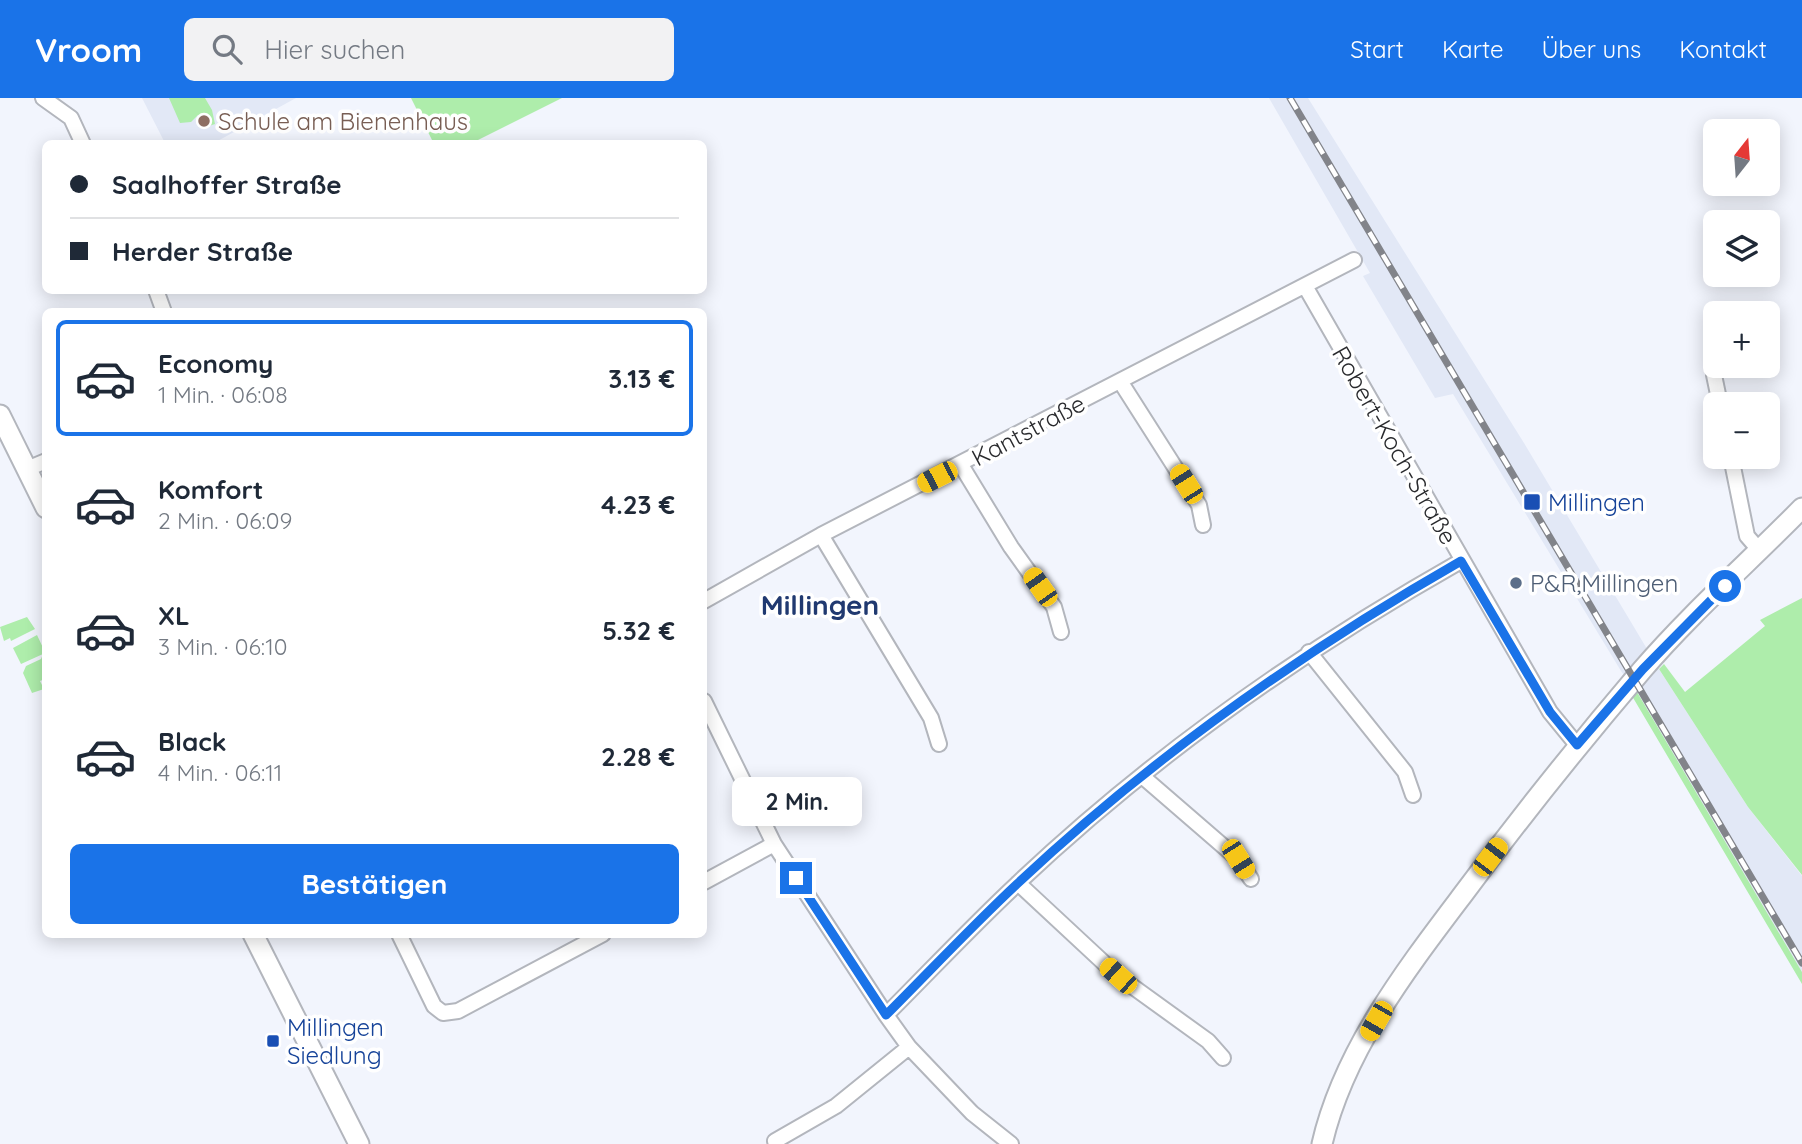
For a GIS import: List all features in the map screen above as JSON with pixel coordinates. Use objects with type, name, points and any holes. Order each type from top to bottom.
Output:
[{"type":"street","points":[[43,98],[71,118],[81,140]]},
{"type":"street","name":"Kantstraße","points":[[707,599],[821,536],[1354,260]]},
{"type":"street","name":"Robert-Koch-Straße","points":[[1304,286],[1550,712],[1577,745]]},
{"type":"street","points":[[1120,381],[1199,505],[1203,525]]},
{"type":"street","points":[[0,415],[42,500]]},
{"type":"street","points":[[27,470],[42,463]]},
{"type":"street","points":[[961,465],[1011,547],[1054,607],[1061,632]]},
{"type":"street","points":[[1733,469],[1747,536],[1760,551]]},
{"type":"street","points":[[1322,1144],[1349,1069],[1389,998],[1442,922],[1577,745],[1643,669],[1802,508]]},
{"type":"street","points":[[821,536],[931,718],[939,744]]},
{"type":"street","points":[[886,1015],[1017,883],[1142,775],[1309,652],[1461,561]]},
{"type":"street","points":[[1309,652],[1405,772],[1413,795]]},
{"type":"street","points":[[707,707],[774,844],[886,1015],[909,1047],[972,1113],[1011,1144]]},
{"type":"street","points":[[1142,775],[1238,859],[1251,879]]},
{"type":"street","points":[[707,880],[774,844]]},
{"type":"street","points":[[1017,883],[1118,976],[1208,1041],[1223,1059]]},
{"type":"street","points":[[255,938],[359,1144]]},
{"type":"street","points":[[400,938],[434,1006],[443,1013],[458,1012],[596,938]]},
{"type":"street","points":[[773,1143],[836,1105],[909,1047]]},
{"type":"shaded area","name":"Schule am Bienenhaus","points":[[142,98],[296,98],[219,140],[163,140]]},
{"type":"shaded area","points":[[1269,98],[1308,98],[1524,443],[1659,669],[1748,807],[1802,876],[1802,972],[1637,692],[1621,671],[1453,394],[1435,398],[1363,276],[1370,273]]},
{"type":"green space","points":[[169,98],[205,98],[212,110],[215,124],[203,128],[198,115],[191,122],[180,123]]},
{"type":"green space","points":[[411,98],[562,98],[478,140],[432,140]]},
{"type":"green space","points":[[1802,598],[1802,875],[1748,807],[1659,669],[1664,664],[1685,692],[1765,626],[1760,620]]},
{"type":"green space","points":[[27,617],[35,629],[11,641],[10,638],[4,641],[0,627]]},
{"type":"green space","points":[[37,635],[42,646],[42,654],[21,664],[13,648]]},
{"type":"green space","points":[[42,656],[42,690],[32,693],[23,673],[26,666]]},
{"type":"green space","points":[[1637,692],[1802,972],[1802,984],[1632,696]]},
{"type":"railway","points":[[1290,98],[1802,963]]},
{"type":"place","name":"Schule am Bienenhaus","points":[[204,121]]},
{"type":"place","name":"Millingen","points":[[1532,502]]},
{"type":"place","name":"P&R,Millingen","points":[[1516,583]]},
{"type":"place","name":"Millingen Siedlung","points":[[273,1041]]},
{"type":"district","name":"Millingen","points":[[820,604]]},
{"type":"route","points":[[796,878],[886,1015],[1017,883],[1142,775],[1309,652],[1385,604],[1461,561],[1550,712],[1577,745],[1643,669],[1725,586]]}]
